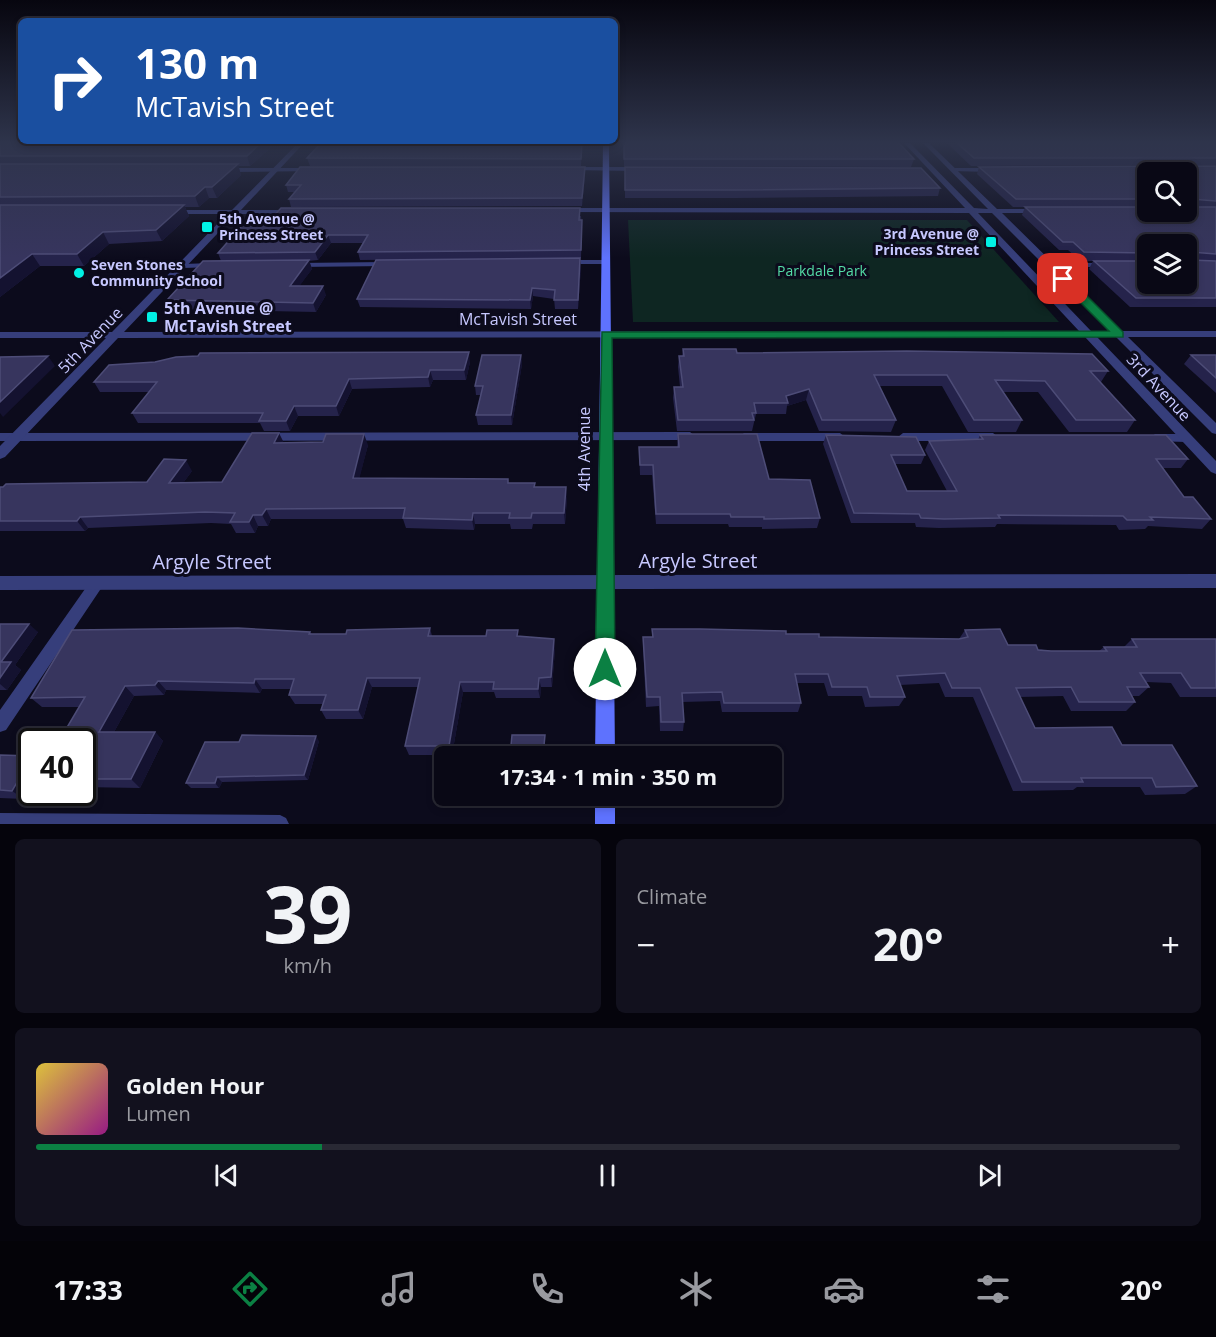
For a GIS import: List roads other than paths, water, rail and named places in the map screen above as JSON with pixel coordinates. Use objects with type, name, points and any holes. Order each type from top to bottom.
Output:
[{"type":"street","name":"5th Avenue","points":[[0,454],[263,181]]},
{"type":"street","name":"4th Avenue","points":[[605,746],[606,181]]},
{"type":"street","name":"3rd Avenue","points":[[943,181],[1216,469]]},
{"type":"street","name":"3rd Avenue","points":[[965,181],[1216,430]]},
{"type":"street","points":[[559,210],[1054,211]]},
{"type":"street","points":[[163,212],[302,212]]},
{"type":"street","name":"McTavish Street","points":[[0,335],[1216,334]]},
{"type":"street","name":"Argyle Street","points":[[0,583],[1216,581]]},
{"type":"street","points":[[605,806],[605,824]]},
{"type":"lane","points":[[559,262],[606,262]]},
{"type":"lane","points":[[288,265],[394,264]]},
{"type":"lane","points":[[1049,265],[1115,265]]},
{"type":"lane","points":[[183,266],[218,266]]},
{"type":"lane","points":[[0,437],[700,436]]},
{"type":"lane","points":[[736,437],[854,437]]},
{"type":"lane","points":[[890,437],[1009,437]]},
{"type":"lane","points":[[1139,438],[1187,438]]},
{"type":"lane","points":[[0,724],[97,583]]},
{"type":"lane","points":[[0,822],[280,824]]},
{"type":"place","name":"5th Avenue @ Princess Street","points":[[207,227]]},
{"type":"place","name":"3rd Avenue @ Princess Street","points":[[991,242]]},
{"type":"place","name":"Seven Stones Community School","points":[[79,273]]},
{"type":"place","name":"5th Avenue @ McTavish Street","points":[[152,317]]},
{"type":"park label","name":"Parkdale Park","points":[[822,271]]}]
